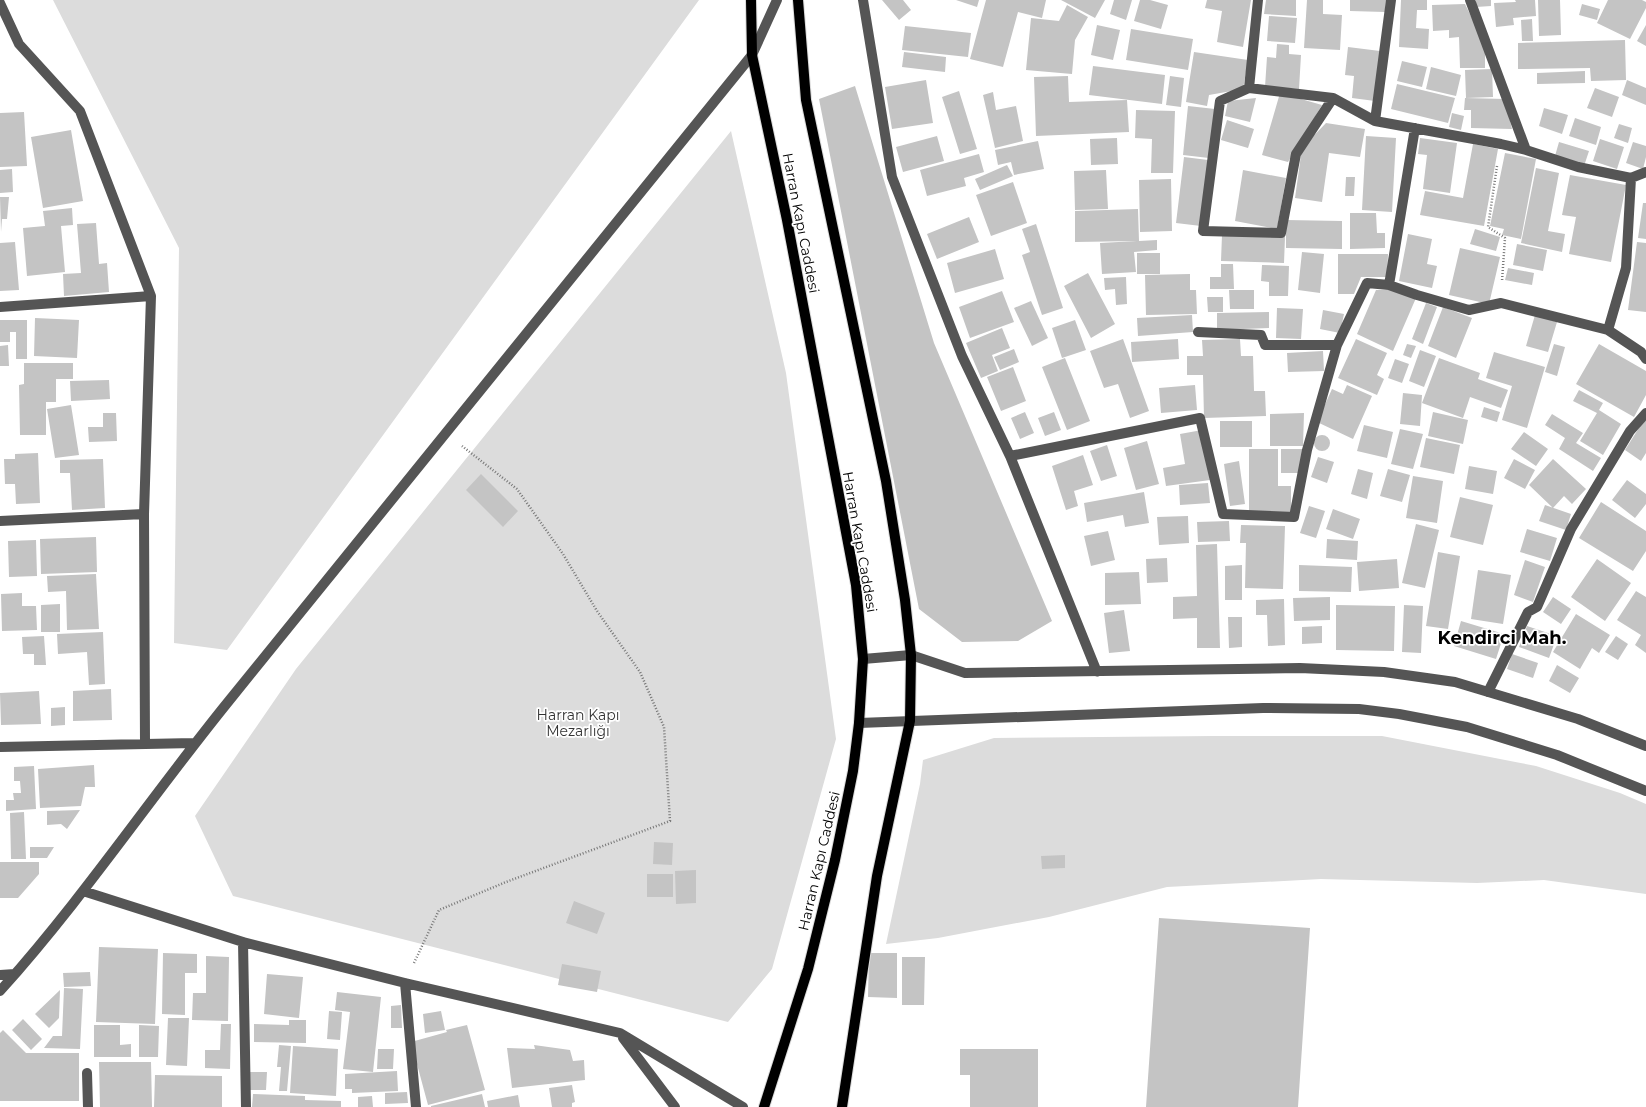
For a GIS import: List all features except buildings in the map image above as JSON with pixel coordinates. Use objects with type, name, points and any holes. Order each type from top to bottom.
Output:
[{"type":"main road","name":"Harran Kapı Caddesi","points":[[751,0],[752,55],[787,220],[856,585],[863,659],[860,723],[853,771],[835,860],[808,969],[764,1107]]},
{"type":"main road","points":[[798,0],[806,100],[886,481],[905,600],[911,655],[910,721],[878,876],[842,1107]]},
{"type":"street","points":[[0,991],[83,891],[194,743],[444,432],[752,55],[777,0]]},
{"type":"street","points":[[863,0],[892,177],[962,356],[1010,456],[1097,672]]},
{"type":"street","points":[[1249,88],[1258,0]]},
{"type":"street","points":[[1375,121],[1391,0]]},
{"type":"street","points":[[1470,0],[1526,150]]},
{"type":"street","points":[[0,3],[19,44],[80,111],[151,296],[144,514],[145,744]]},
{"type":"street","points":[[1333,98],[1296,154],[1281,233],[1203,231],[1220,101],[1249,88],[1333,98],[1375,121],[1501,144],[1526,150],[1578,167],[1631,178],[1646,172]]},
{"type":"street","points":[[1389,284],[1415,128]]},
{"type":"street","points":[[1608,330],[1626,268],[1631,178]]},
{"type":"street","points":[[1010,456],[1200,418],[1223,514],[1294,517],[1307,450],[1337,345],[1367,284],[1389,284],[1417,295],[1469,310],[1501,303],[1608,330],[1641,352],[1646,359]]},
{"type":"street","points":[[0,307],[151,296]]},
{"type":"street","points":[[1198,332],[1261,335],[1265,346],[1337,345]]},
{"type":"street","points":[[1488,692],[1528,612],[1537,607],[1571,529],[1630,431],[1646,413]]},
{"type":"street","points":[[0,521],[144,514]]},
{"type":"street","points":[[863,659],[911,655],[965,673],[1300,668],[1376,672],[1455,682],[1578,719],[1646,746]]},
{"type":"street","points":[[860,723],[1263,708],[1359,709],[1399,714],[1467,727],[1557,756],[1646,791]]},
{"type":"street","points":[[0,747],[194,743]]},
{"type":"street","points":[[83,891],[244,942],[404,983],[620,1033],[743,1107]]},
{"type":"street","points":[[244,942],[246,1107]]},
{"type":"street","points":[[0,975],[15,974]]},
{"type":"street","points":[[404,983],[416,1107]]},
{"type":"street","points":[[620,1033],[675,1107]]},
{"type":"street","points":[[87,1073],[88,1107]]},
{"type":"path","points":[[1501,144],[1488,227],[1505,238],[1501,303]]},
{"type":"path","points":[[404,983],[439,910],[506,882],[670,821],[664,727],[640,672],[597,611],[563,554],[517,489],[444,432]]},
{"type":"green space","points":[[53,0],[699,0],[227,650],[174,643],[179,248]]},
{"type":"green space","name":"Harran Kapı Mezarlığı","points":[[731,131],[786,373],[836,739],[772,969],[728,1022],[233,896],[195,816],[296,669]]},
{"type":"green space","points":[[1382,736],[1536,766],[1620,793],[1646,804],[1646,894],[1544,880],[1477,883],[1321,879],[1167,887],[1049,917],[938,938],[886,944],[920,784],[923,760],[994,738]]},
{"type":"district","name":"Kendirci Mah.","points":[[1502,638]]}]
